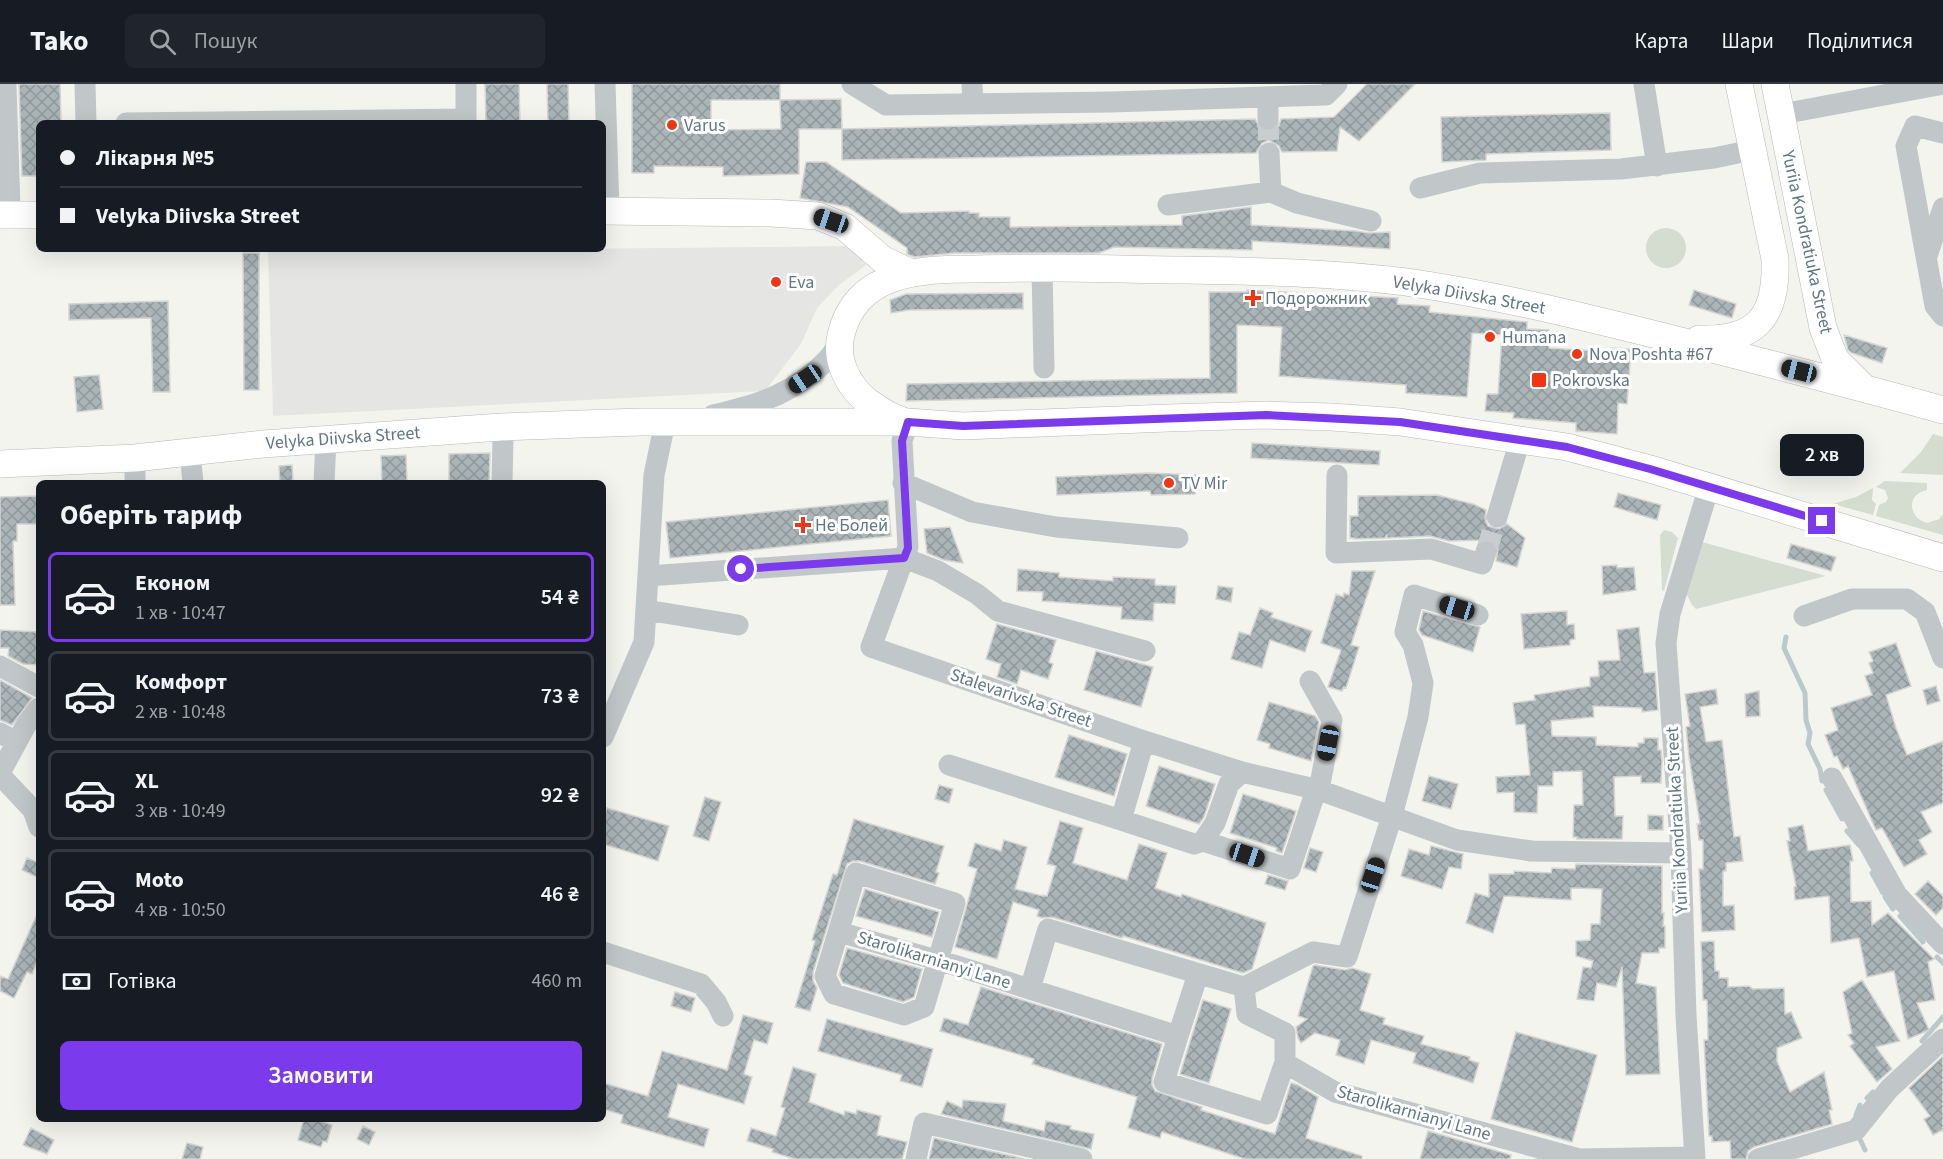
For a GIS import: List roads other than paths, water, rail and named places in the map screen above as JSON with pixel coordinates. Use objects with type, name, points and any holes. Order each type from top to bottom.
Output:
[{"type":"main road","name":"Yuriia Kondratiuka Street","points":[[1670,338],[1708,339],[1740,334],[1753,327],[1768,313],[1776,283],[1775,259],[1739,84]]},
{"type":"main road","name":"Yuriia Kondratiuka Street","points":[[1775,84],[1823,328],[1835,359],[1864,388]]},
{"type":"main road","points":[[606,211],[771,213],[818,216],[845,227],[882,259],[911,273]]},
{"type":"main road","points":[[0,214],[36,215]]},
{"type":"main road","points":[[1771,241],[1804,234]]},
{"type":"main road","name":"Velyka Diivska Street","points":[[908,422],[878,410],[852,387],[844,373],[840,358],[840,340],[844,323],[854,307],[872,288],[890,279],[911,273],[958,269],[1042,268],[1267,271],[1332,275],[1398,281],[1494,296],[1670,338],[1943,410]]},
{"type":"main road","name":"Velyka Diivska Street","points":[[0,464],[135,471],[189,452],[501,427],[676,422],[908,422],[963,426],[1288,416],[1400,422],[1567,447],[1709,487],[1943,558]]},
{"type":"street","points":[[0,214],[10,209],[6,84]]},
{"type":"street","points":[[86,84],[86,120]]},
{"type":"street","points":[[401,120],[466,119],[466,84]]},
{"type":"street","points":[[605,84],[605,120]]},
{"type":"street","points":[[852,84],[886,105],[972,94],[1221,91],[1268,97],[1326,95],[1337,84]]},
{"type":"street","points":[[1644,84],[1657,166]]},
{"type":"street","points":[[1782,114],[1884,89],[1943,84]]},
{"type":"street","points":[[1268,97],[1268,119]]},
{"type":"street","points":[[1943,133],[1915,126],[1906,146],[1935,306],[1943,316]]},
{"type":"street","points":[[1420,188],[1480,173],[1657,166],[1752,150]]},
{"type":"street","points":[[1269,153],[1270,192]]},
{"type":"street","points":[[1168,206],[1270,192],[1297,203],[1371,221]]},
{"type":"street","points":[[1926,257],[1943,208]]},
{"type":"street","points":[[1042,268],[1044,368]]},
{"type":"street","name":"Velyka Diivska Street","points":[[676,422],[758,404],[781,395],[823,364],[836,351],[840,340]]},
{"type":"street","points":[[606,730],[644,642],[654,475],[676,422]]},
{"type":"street","name":"Stalevarivska Street","points":[[908,422],[902,441],[908,548],[871,647],[1144,741],[1242,772],[1319,790],[1457,840],[1531,851],[1681,853]]},
{"type":"street","points":[[501,427],[502,480]]},
{"type":"street","points":[[324,480],[326,440]]},
{"type":"street","points":[[1497,517],[1520,440]]},
{"type":"street","points":[[189,452],[192,480]]},
{"type":"street","points":[[1337,475],[1336,553],[1431,549],[1482,564],[1486,552]]},
{"type":"street","points":[[903,483],[972,512],[1056,527],[1178,538]]},
{"type":"street","name":"Yuriia Kondratiuka Street","points":[[1694,1158],[1686,1016],[1681,853],[1666,643],[1670,614],[1709,487]]},
{"type":"street","points":[[648,576],[904,558],[938,571],[977,594],[998,611],[1144,651]]},
{"type":"street","points":[[1198,974],[1164,1082],[1267,1114],[1285,1062],[1285,1033],[1247,1014],[1244,987],[1312,952],[1347,957],[1392,816],[1418,717],[1423,683],[1413,645],[1405,632],[1414,595],[1478,615]]},
{"type":"street","points":[[1804,616],[1852,598],[1907,599],[1925,612],[1943,658]]},
{"type":"street","points":[[646,610],[738,625]]},
{"type":"street","points":[[0,666],[36,685]]},
{"type":"street","points":[[949,765],[1194,844],[1203,841],[1290,869],[1313,799],[1319,790],[1332,720],[1310,681]]},
{"type":"street","points":[[36,711],[8,738],[0,774],[33,810],[36,818]]},
{"type":"street","points":[[1121,820],[1144,741]]},
{"type":"street","points":[[1203,841],[1215,823],[1229,784],[1242,772]]},
{"type":"street","points":[[1829,783],[1897,895],[1943,944]]},
{"type":"street","points":[[856,873],[955,903],[938,961],[924,1007],[904,1015],[834,994],[825,976],[856,873]]},
{"type":"street","name":"Starolikarnianyi Lane","points":[[1030,989],[1048,929],[1244,987]]},
{"type":"street","name":"Starolikarnianyi Lane","points":[[839,932],[1178,1036]]},
{"type":"street","points":[[606,953],[701,984],[716,1002],[723,1016]]},
{"type":"street","points":[[1758,1159],[1856,1130],[1889,1089],[1943,1039]]},
{"type":"street","name":"Starolikarnianyi Lane","points":[[1285,1062],[1335,1092],[1580,1159],[1694,1158]]},
{"type":"street","points":[[916,1159],[924,1123],[1082,1158]]},
{"type":"waterway","points":[[1786,637],[1784,648],[1805,693],[1806,720],[1810,733],[1808,744],[1820,769],[1822,781]]},
{"type":"waterway","points":[[1826,790],[1842,819]]},
{"type":"waterway","points":[[1847,831],[1859,845]]},
{"type":"waterway","points":[[1872,873],[1883,893]]},
{"type":"waterway","points":[[1885,897],[1893,909]]},
{"type":"waterway","points":[[1900,916],[1923,942]]},
{"type":"waterway","points":[[1937,957],[1943,963]]},
{"type":"waterway","points":[[1922,1041],[1943,1017]]},
{"type":"waterway","points":[[1867,1098],[1873,1092]]},
{"type":"waterway","points":[[1856,1115],[1860,1105]]},
{"type":"waterway","points":[[1858,1135],[1865,1150]]},
{"type":"tunnel","points":[[1268,119],[1269,153]]},
{"type":"tunnel","points":[[1486,552],[1497,517]]},
{"type":"place","name":"Varus","points":[[672,125]]},
{"type":"place","name":"Eva","points":[[776,282]]},
{"type":"place","name":"Подорожник","points":[[1253,298]]},
{"type":"place","name":"Humana","points":[[1490,337]]},
{"type":"place","name":"Nova Poshta #67","points":[[1577,354]]},
{"type":"place","name":"Pokrovska","points":[[1539,380]]},
{"type":"place","name":"TV Mir","points":[[1169,483]]},
{"type":"place","name":"Не Болей","points":[[803,525]]}]
